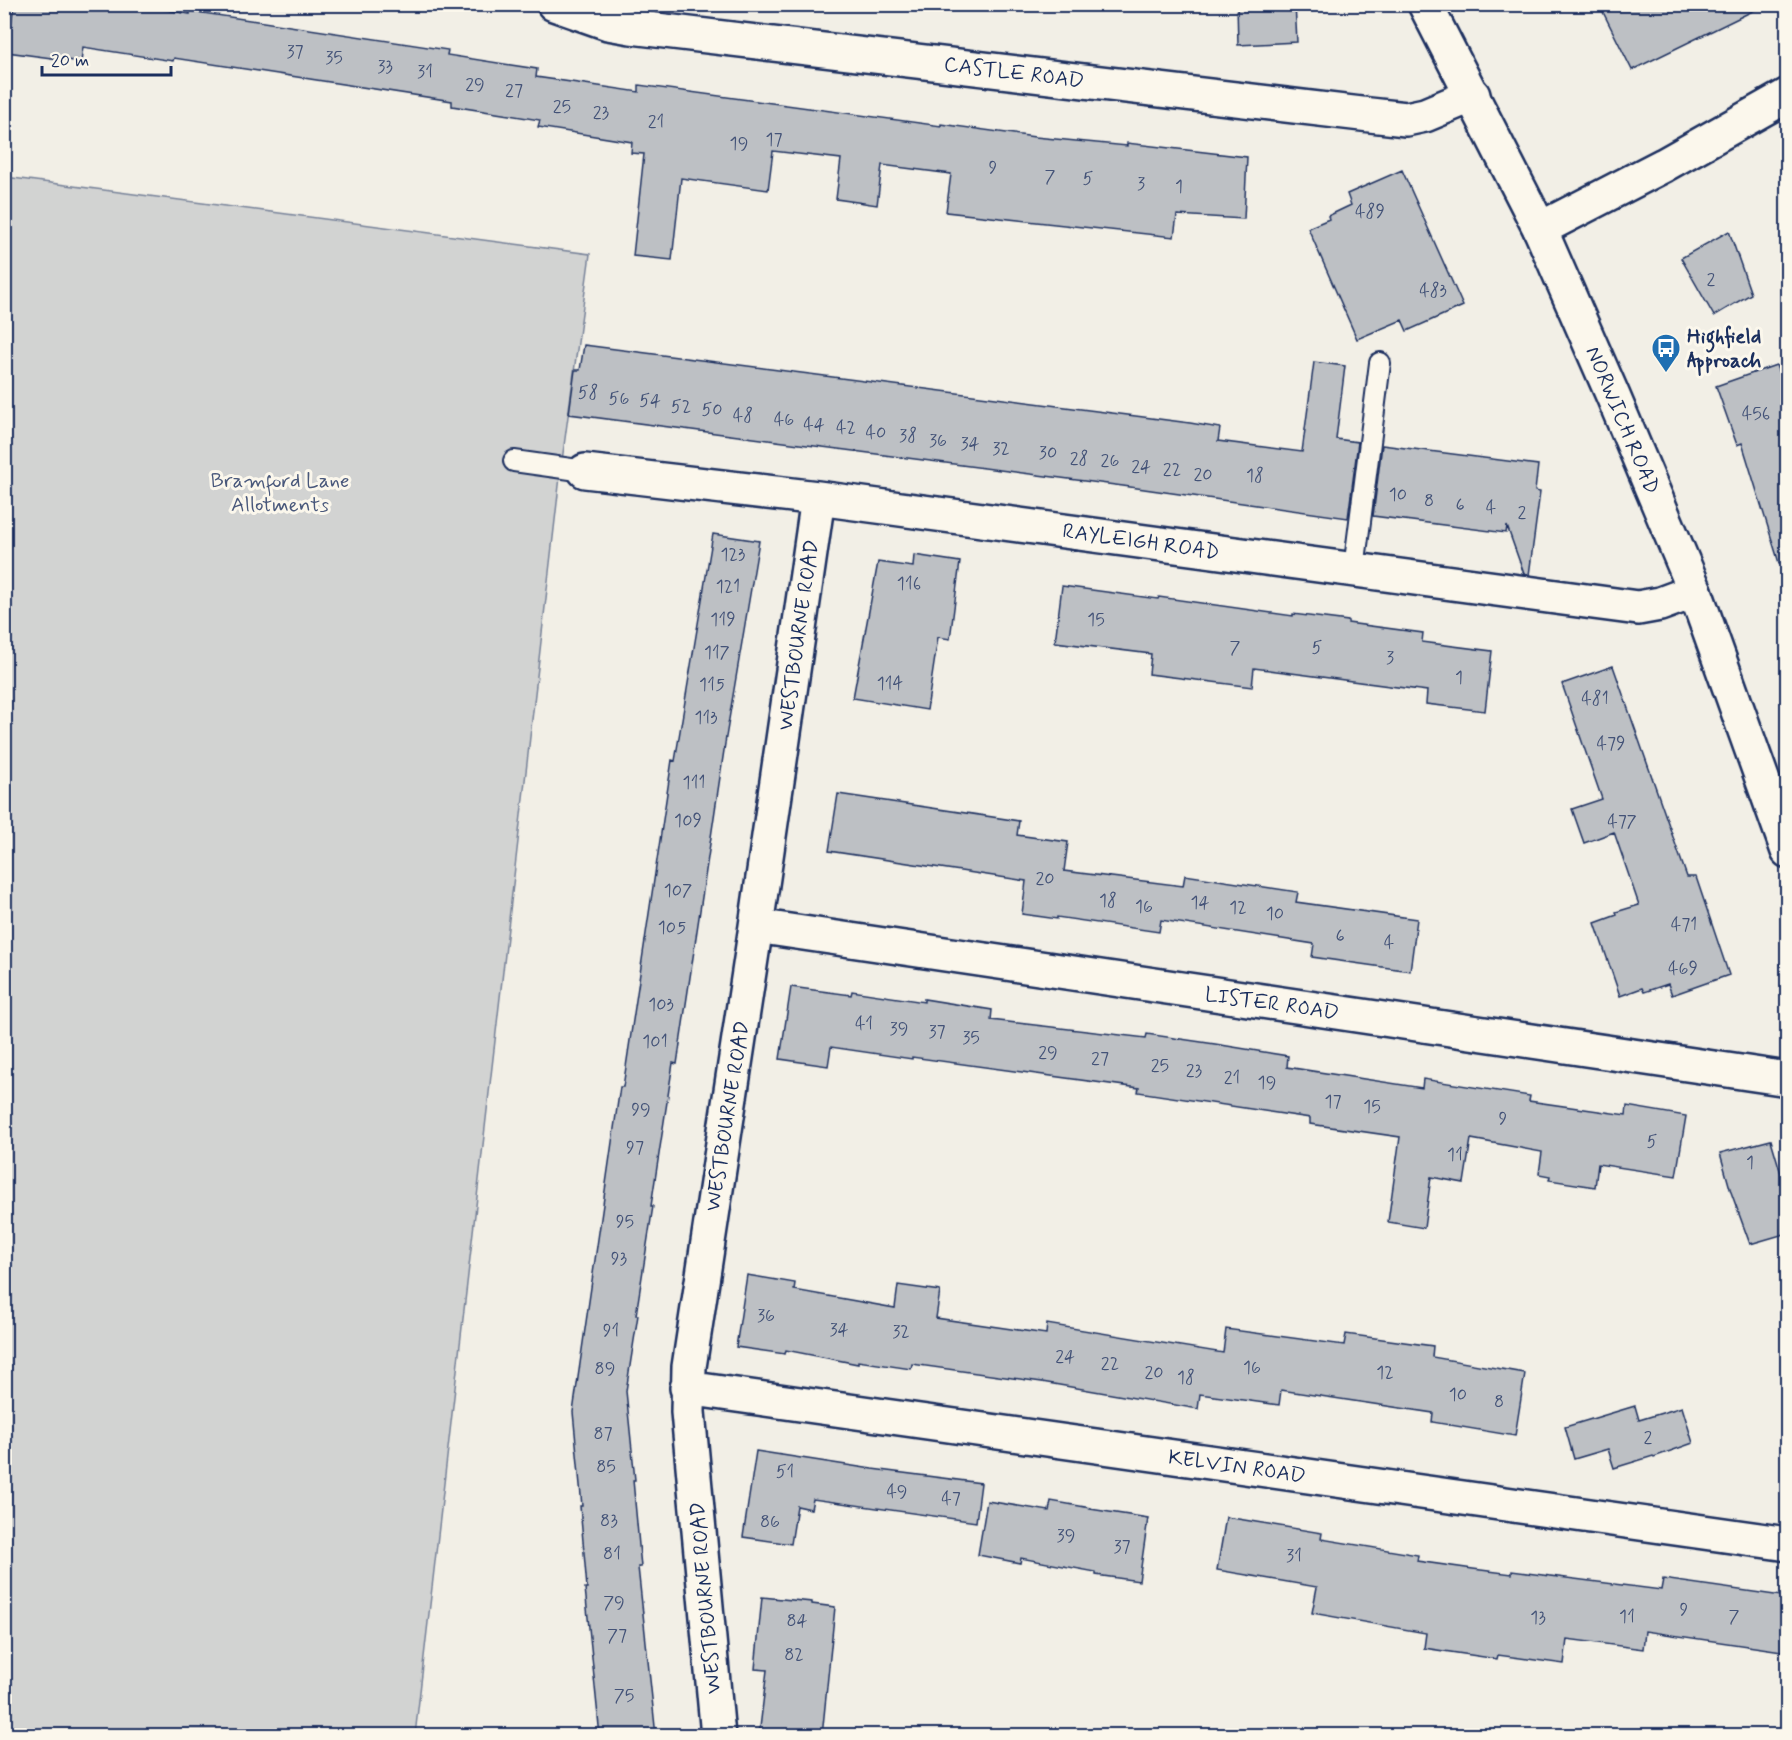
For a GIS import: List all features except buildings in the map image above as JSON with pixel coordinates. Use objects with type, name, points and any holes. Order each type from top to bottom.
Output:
[{"type":"street","name":"CASTLE ROAD","points":[[554,4],[609,14],[1406,119],[1434,113],[1473,95]]},
{"type":"street","name":"NORWICH ROAD","points":[[1425,4],[1540,229],[1618,406],[1695,591],[1788,851]]},
{"type":"street","points":[[1540,229],[1664,165],[1788,95]]},
{"type":"street","name":"RAYLEIGH ROAD","points":[[585,471],[818,498],[1638,608],[1660,604],[1695,591]]},
{"type":"street","name":"WESTBOURNE ROAD","points":[[718,1736],[687,1388],[818,498]]},
{"type":"street","name":"LISTER ROAD","points":[[756,926],[1788,1079]]},
{"type":"street","name":"KELVIN ROAD","points":[[687,1388],[1788,1544]]},
{"type":"lane","points":[[1354,569],[1380,363]]},
{"type":"lane","points":[[514,461],[585,471]]},
{"type":"green space","name":"Bramford Lane Allotments","points":[[5,177],[590,254],[561,468],[415,1735],[5,1736]]},
{"type":"place","name":"Highfield Approach","points":[[1666,374]]}]
